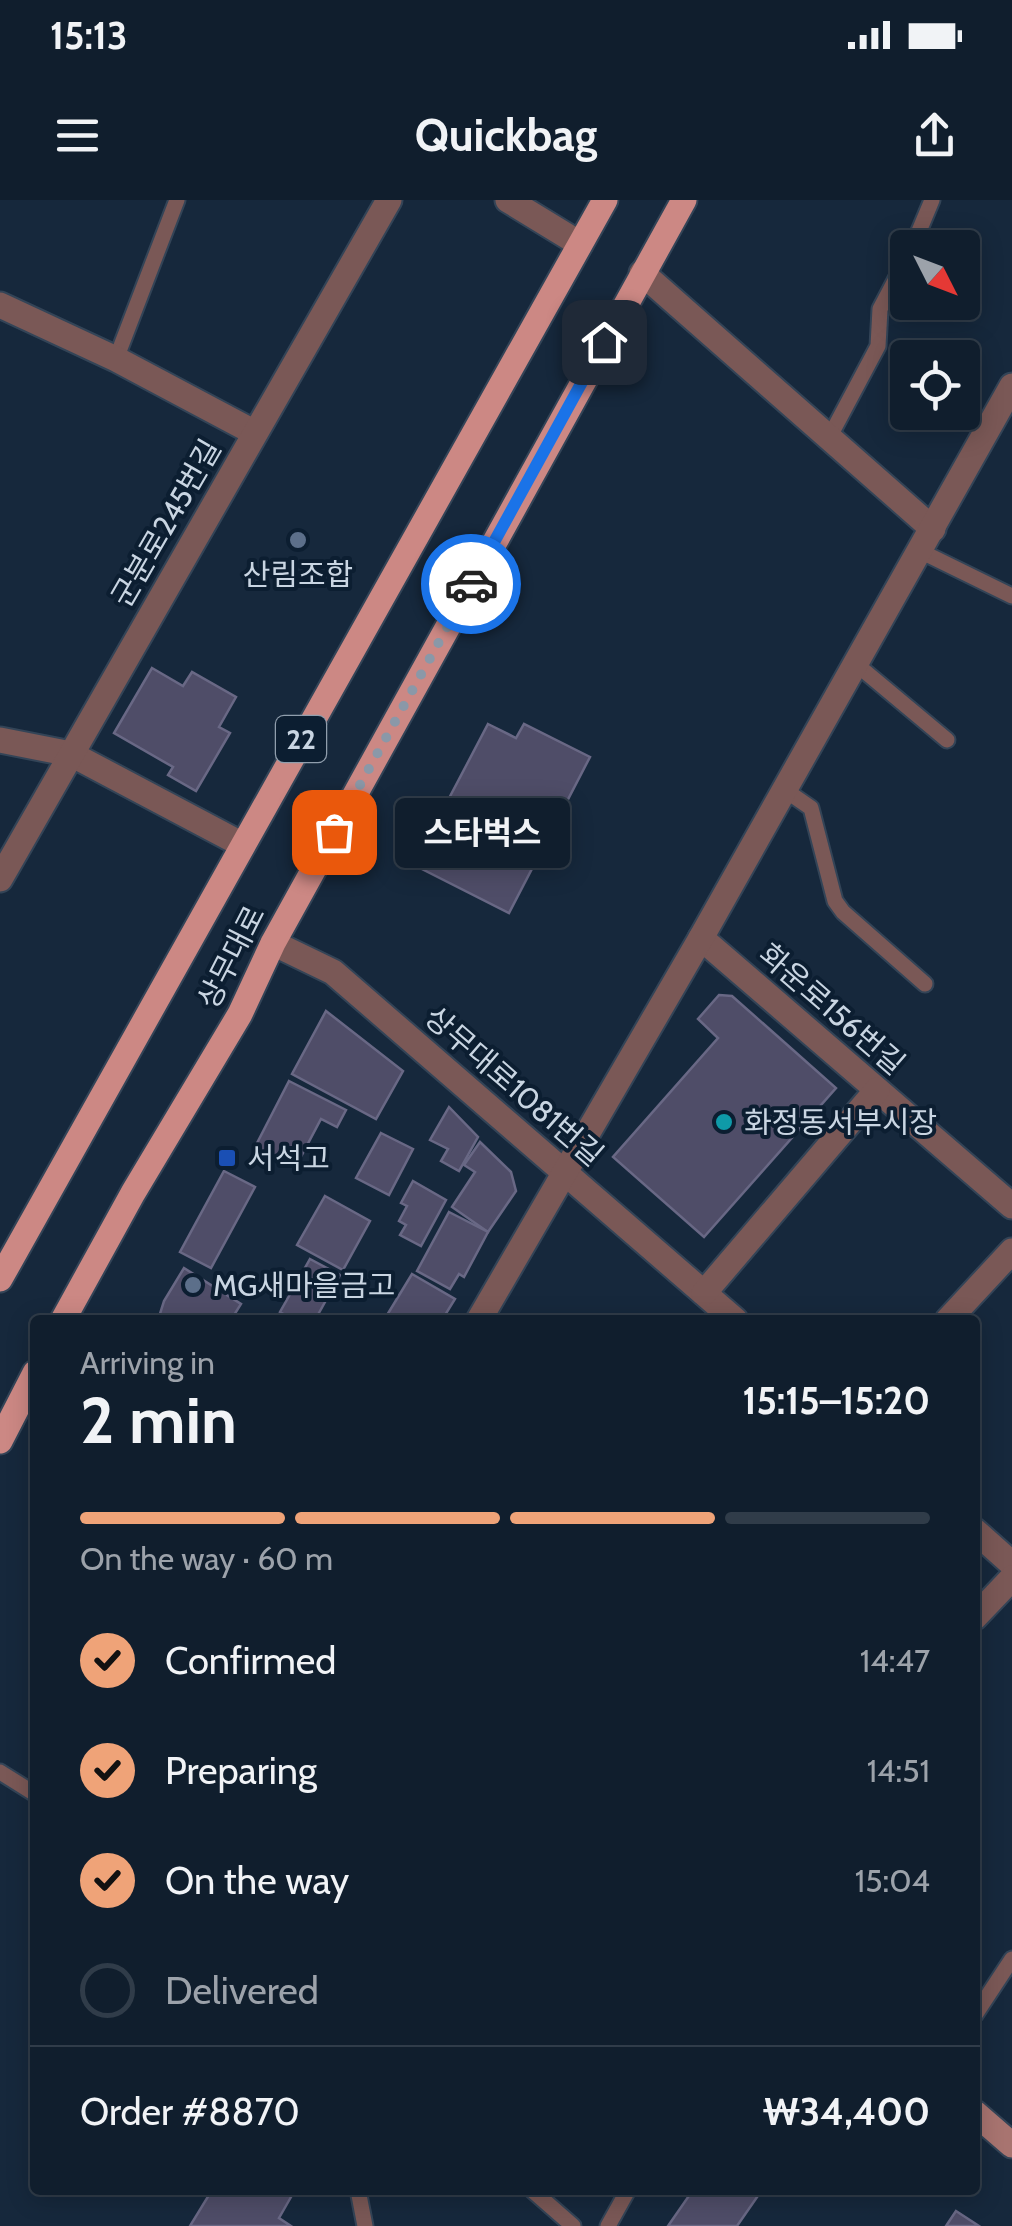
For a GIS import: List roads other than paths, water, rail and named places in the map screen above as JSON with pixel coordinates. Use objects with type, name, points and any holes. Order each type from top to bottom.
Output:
[{"type":"main road","name":"상무대로","points":[[0,1279],[604,200]]},
{"type":"main road","name":"상무대로","points":[[65,1315],[240,1014],[273,944],[684,200]]},
{"type":"main road","points":[[0,1441],[30,1382]]},
{"type":"street","name":"군분로245번길","points":[[0,879],[389,200]]},
{"type":"street","points":[[508,200],[580,244]]},
{"type":"street","points":[[642,272],[829,438],[926,540]]},
{"type":"street","points":[[0,305],[116,359],[255,432]]},
{"type":"street","points":[[482,1315],[701,938],[1012,386]]},
{"type":"street","points":[[0,740],[72,754],[242,844]]},
{"type":"street","name":"화운로156번길","points":[[701,938],[1012,1206]]},
{"type":"street","name":"상무대로1081번길","points":[[273,944],[333,972],[728,1315]]},
{"type":"street","points":[[704,1293],[877,1090]]},
{"type":"street","points":[[953,1315],[1012,1251]]},
{"type":"street","points":[[980,1535],[1012,1564]]},
{"type":"street","points":[[980,1612],[1012,1578]]},
{"type":"street","points":[[980,2117],[1012,2144]]},
{"type":"lane","points":[[116,359],[178,200]]},
{"type":"lane","points":[[920,230],[932,200]]},
{"type":"lane","points":[[829,438],[878,346],[880,309],[890,290]]},
{"type":"lane","points":[[926,540],[1012,596]]},
{"type":"lane","points":[[856,664],[947,740]]},
{"type":"lane","points":[[785,790],[811,808],[830,886],[843,912],[925,984]]},
{"type":"lane","points":[[0,1772],[30,1791]]},
{"type":"lane","points":[[980,2007],[1012,1959]]},
{"type":"lane","points":[[359,2195],[365,2226]]},
{"type":"lane","points":[[538,2195],[573,2226]]},
{"type":"lane","points":[[608,2226],[625,2195]]},
{"type":"place","name":"산림조합","points":[[298,540]]},
{"type":"place","name":"스타벅스","points":[[334,832]]},
{"type":"place","name":"화정동서부시장","points":[[724,1122]]},
{"type":"place","name":"서석고","points":[[227,1158]]},
{"type":"place","name":"MG새마을금고","points":[[193,1285]]}]
